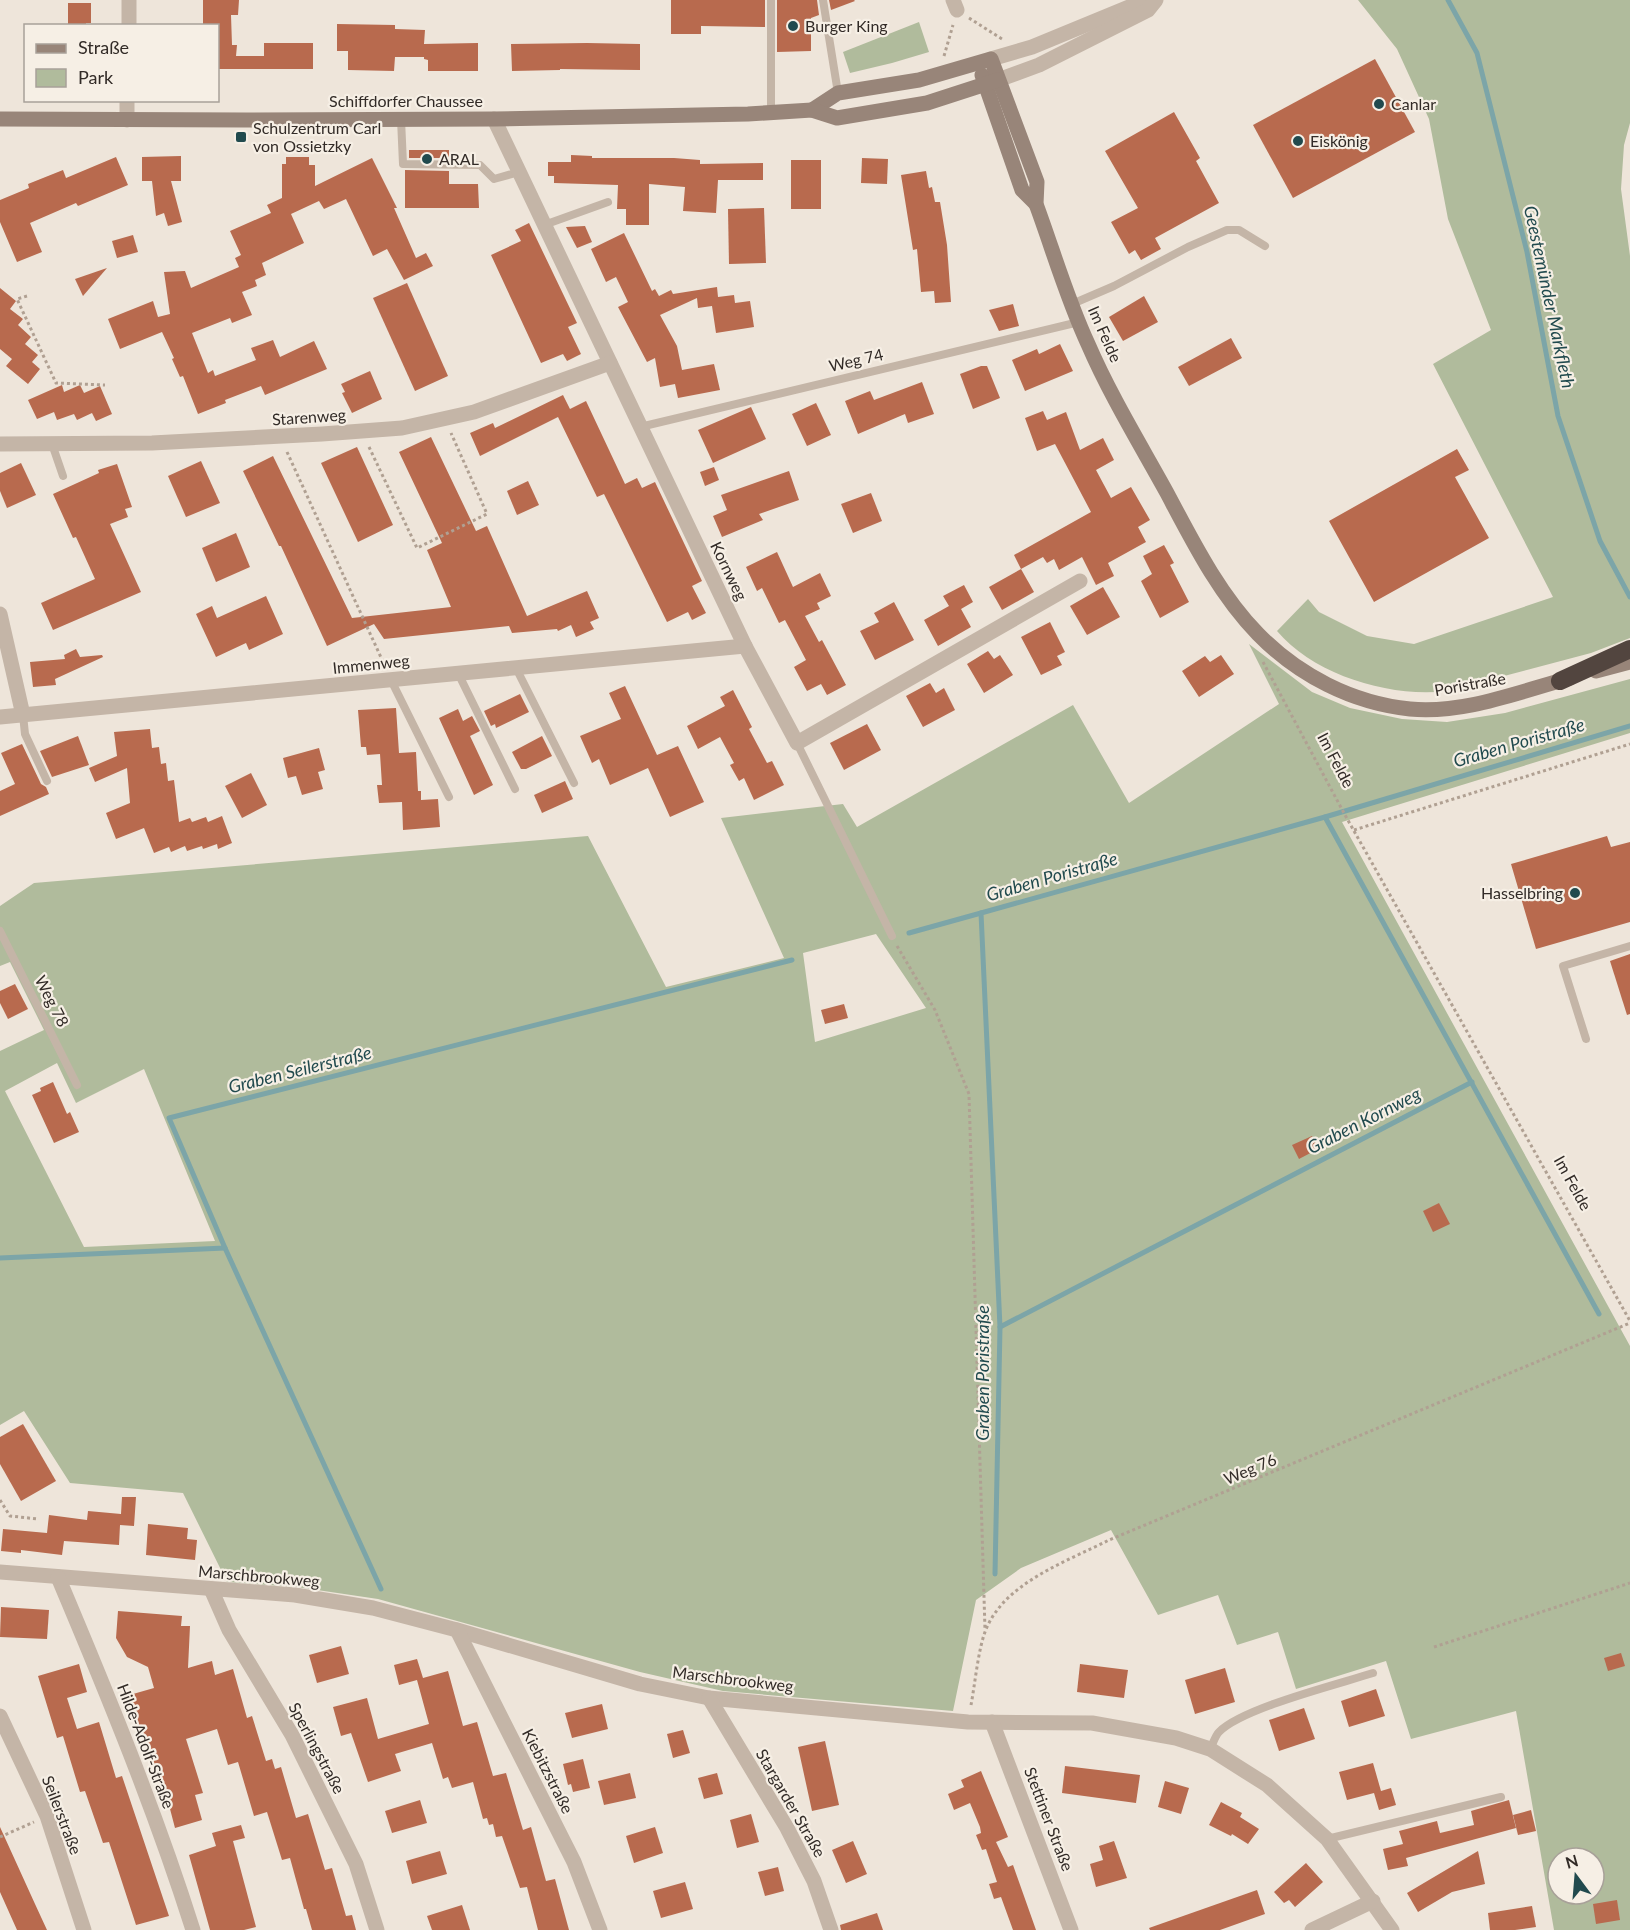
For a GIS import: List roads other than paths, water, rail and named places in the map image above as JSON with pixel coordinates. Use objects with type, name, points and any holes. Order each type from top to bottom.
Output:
[{"type":"highway","points":[[1560,681],[1630,649]]},
{"type":"main road","name":"Schiffdorfer Chaussee","points":[[812,110],[838,93],[939,75],[984,61]]},
{"type":"main road","name":"Im Felde","points":[[984,61],[1036,182],[1036,204],[1079,322],[1106,381],[1192,541],[1236,609]]},
{"type":"main road","name":"Schiffdorfer Chaussee","points":[[0,119],[494,118],[771,114],[812,110],[837,118],[927,103],[992,82]]},
{"type":"main road","name":"Poristraße","points":[[1236,609],[1259,635],[1291,662],[1322,683],[1384,705],[1411,709],[1443,709],[1499,699],[1630,662]]},
{"type":"street","points":[[129,0],[129,24]]},
{"type":"street","name":"Schiffdorfer Chaussee","points":[[984,61],[1020,51],[1146,0]]},
{"type":"street","name":"Schiffdorfer Chaussee","points":[[992,82],[1038,65],[1148,10],[1156,0]]},
{"type":"street","points":[[127,120],[128,102]]},
{"type":"street","name":"Kornweg","points":[[494,118],[745,646],[797,743]]},
{"type":"street","name":"Starenweg","points":[[0,444],[152,443],[402,428],[474,412],[610,363]]},
{"type":"street","points":[[797,743],[1080,581]]},
{"type":"street","points":[[0,614],[23,716]]},
{"type":"street","name":"Immenweg","points":[[0,717],[745,646]]},
{"type":"street","name":"Marschbrookweg","points":[[0,1572],[295,1595],[362,1606],[458,1630],[640,1684],[709,1698],[968,1722],[1092,1723],[1176,1738],[1210,1749],[1268,1785],[1327,1839],[1392,1930]]},
{"type":"street","name":"Hilde-Adolf-Straße","points":[[57,1577],[116,1714],[176,1875],[193,1930]]},
{"type":"street","name":"Sperlingstraße","points":[[211,1589],[229,1630],[292,1735],[351,1853],[377,1930]]},
{"type":"street","name":"Kiebitzstraße","points":[[458,1630],[574,1862],[600,1930]]},
{"type":"street","name":"Stargarder Straße","points":[[709,1698],[787,1828],[814,1881],[831,1930]]},
{"type":"street","name":"Seilerstraße","points":[[0,1716],[47,1816],[84,1930]]},
{"type":"street","name":"Stettiner Straße","points":[[992,1722],[1071,1930]]},
{"type":"street","points":[[1311,1930],[1373,1901]]},
{"type":"lane","points":[[771,0],[771,114]]},
{"type":"lane","points":[[824,0],[838,93]]},
{"type":"lane","points":[[401,119],[403,164],[480,165],[494,179],[519,172]]},
{"type":"lane","points":[[544,225],[608,202]]},
{"type":"lane","points":[[1072,304],[1114,286],[1188,247],[1227,230],[1239,230],[1265,246]]},
{"type":"lane","name":"Weg 74","points":[[640,427],[1079,322]]},
{"type":"lane","points":[[51,444],[63,476]]},
{"type":"lane","points":[[516,668],[574,783]]},
{"type":"lane","points":[[458,673],[515,789]]},
{"type":"lane","points":[[391,680],[449,797]]},
{"type":"lane","points":[[23,716],[25,734],[47,781]]},
{"type":"lane","points":[[797,743],[892,936]]},
{"type":"lane","name":"Weg 78","points":[[0,931],[78,1085]]},
{"type":"lane","points":[[1586,1039],[1563,966],[1630,946]]},
{"type":"lane","points":[[1210,1749],[1219,1732],[1239,1719],[1263,1708],[1373,1673]]},
{"type":"lane","points":[[1327,1839],[1501,1797]]},
{"type":"waterway","name":"Geestemünder Markfleth","points":[[1448,0],[1477,53],[1527,252],[1558,416],[1600,541],[1630,597]]},
{"type":"waterway","name":"Graben Poristraße","points":[[995,1574],[1000,1327],[981,913],[1325,817],[1630,726]]},
{"type":"waterway","name":"Graben Kornweg","points":[[1325,817],[1599,1314]]},
{"type":"waterway","name":"Graben Seilerstraße","points":[[909,933],[981,913]]},
{"type":"waterway","name":"Graben Seilerstraße","points":[[0,1258],[225,1248],[169,1118],[792,960]]},
{"type":"waterway","name":"Graben Kornweg","points":[[1000,1327],[1472,1082]]},
{"type":"waterway","points":[[225,1248],[381,1589]]},
{"type":"place","name":"Burger King","points":[[793,26]]},
{"type":"place","name":"Canlar","points":[[1379,104]]},
{"type":"place","name":"Schulzentrum Carl von Ossietzky","points":[[241,137]]},
{"type":"place","name":"Eiskönig","points":[[1298,141]]},
{"type":"place","name":"ARAL","points":[[427,159]]},
{"type":"place","name":"Hasselbring","points":[[1575,893]]}]
